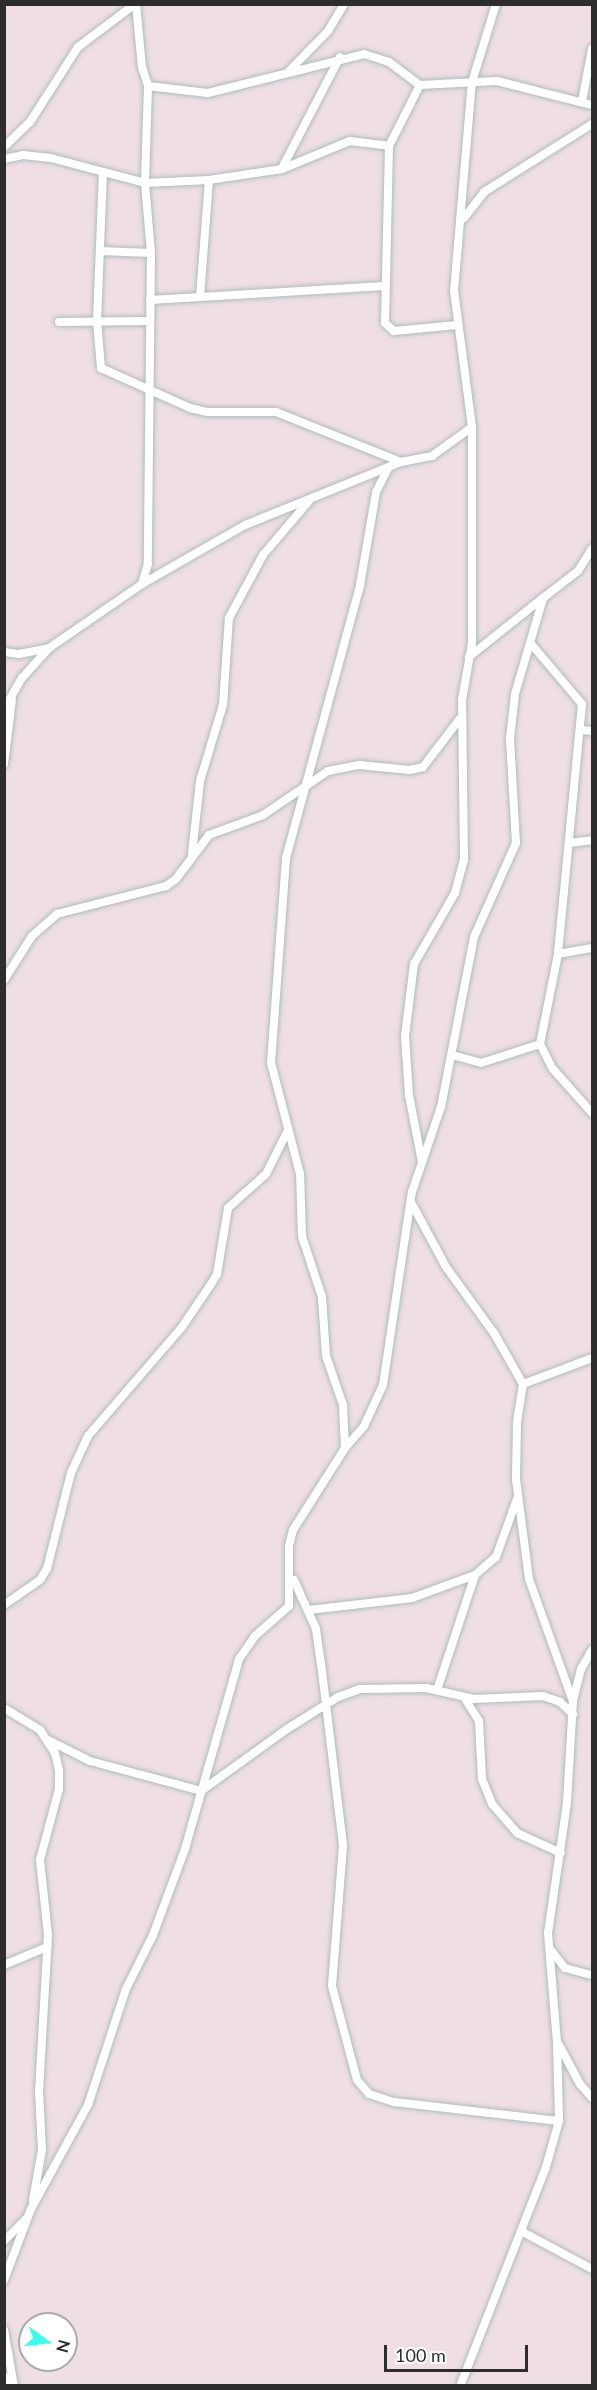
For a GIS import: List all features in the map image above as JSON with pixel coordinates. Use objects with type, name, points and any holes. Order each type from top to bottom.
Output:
[{"type":"street","points":[[136,4],[142,68],[148,86],[145,183],[151,253],[148,564],[142,584]]},
{"type":"street","points":[[4,147],[30,122],[78,47],[136,4]]},
{"type":"street","points":[[289,71],[328,31],[344,4]]},
{"type":"street","points":[[423,1163],[409,1095],[405,1036],[414,964],[462,878],[465,790],[462,716],[469,657],[472,427],[457,325],[454,273],[463,221],[472,82],[496,4]]},
{"type":"street","points":[[582,101],[592,49]]},
{"type":"street","points":[[148,86],[207,93],[340,57],[376,55],[420,85],[472,82],[512,83],[592,105]]},
{"type":"street","points":[[282,169],[340,57]]},
{"type":"street","points":[[420,85],[389,146],[385,286],[388,328],[394,331],[457,325]]},
{"type":"street","points":[[463,221],[484,192],[592,124]]},
{"type":"street","points":[[4,159],[43,157],[145,183],[209,180],[282,169],[338,143],[363,141],[389,146]]},
{"type":"street","points":[[103,172],[97,321],[101,368],[149,392],[208,412],[276,412],[401,462]]},
{"type":"street","points":[[200,297],[209,180]]},
{"type":"street","points":[[100,251],[151,253]]},
{"type":"street","points":[[150,300],[385,286]]},
{"type":"street","points":[[59,322],[149,321]]},
{"type":"street","points":[[4,709],[13,693],[49,648],[142,584],[245,525],[401,462],[432,456],[472,427]]},
{"type":"street","points":[[345,1448],[343,1405],[328,1366],[324,1309],[302,1236],[303,1187],[271,1063],[283,882],[366,562],[376,492],[388,468]]},
{"type":"street","points":[[192,854],[200,781],[223,705],[229,618],[263,555],[312,499]]},
{"type":"street","points":[[469,657],[578,571],[592,549]]},
{"type":"street","points":[[4,2280],[30,2212],[88,2105],[126,1989],[153,1935],[185,1848],[239,1659],[255,1636],[290,1606],[289,1546],[293,1530],[345,1448],[372,1413],[387,1371],[399,1265],[412,1204],[452,1055],[474,937],[516,843],[512,712],[543,598]]},
{"type":"street","points":[[532,645],[579,696],[581,730],[558,954],[540,1044],[553,1069],[592,1113]]},
{"type":"street","points":[[4,652],[26,654],[49,648]]},
{"type":"street","points":[[4,764],[13,693]]},
{"type":"street","points":[[4,980],[32,936],[57,914],[166,886],[176,879],[192,854],[209,835],[263,815],[308,781],[343,766],[410,770],[423,767],[462,716]]},
{"type":"street","points":[[581,730],[592,731]]},
{"type":"street","points":[[569,843],[592,840]]},
{"type":"street","points":[[558,954],[592,948]]},
{"type":"street","points":[[452,1055],[481,1063],[540,1044]]},
{"type":"street","points":[[4,1605],[40,1580],[47,1569],[71,1473],[88,1436],[182,1327],[212,1284],[219,1268],[228,1208],[266,1174],[287,1132]]},
{"type":"street","points":[[412,1204],[446,1267],[494,1333],[523,1384],[517,1422],[518,1496],[530,1579],[573,1701]]},
{"type":"street","points":[[523,1384],[592,1358]]},
{"type":"street","points":[[437,1690],[475,1575],[501,1547],[518,1496]]},
{"type":"street","points":[[291,1573],[309,1610],[319,1645],[324,1706],[343,1846],[332,1986],[362,2090],[394,2102],[559,2121]]},
{"type":"street","points":[[309,1610],[412,1598],[475,1575]]},
{"type":"street","points":[[460,2385],[521,2231],[559,2121],[557,2042],[548,1946],[561,1853],[573,1701],[581,1670],[592,1650]]},
{"type":"street","points":[[4,1708],[29,1722],[48,1740],[90,1761],[201,1791],[338,1697],[376,1687],[437,1690],[464,1697],[551,1697],[573,1714]]},
{"type":"street","points":[[464,1697],[479,1721],[482,1779],[492,1804],[517,1833],[561,1853]]},
{"type":"street","points":[[4,2241],[30,2212],[42,2150],[39,2092],[47,1947],[40,1860],[59,1789],[57,1761],[48,1740]]},
{"type":"street","points":[[548,1946],[565,1968],[592,1975]]},
{"type":"street","points":[[4,1965],[47,1947]]},
{"type":"street","points":[[557,2042],[580,2084],[592,2098]]},
{"type":"street","points":[[521,2231],[592,2269]]},
{"type":"street","points":[[4,2330],[12,2385]]},
{"type":"street","points":[[4,2376],[12,2385]]}]
